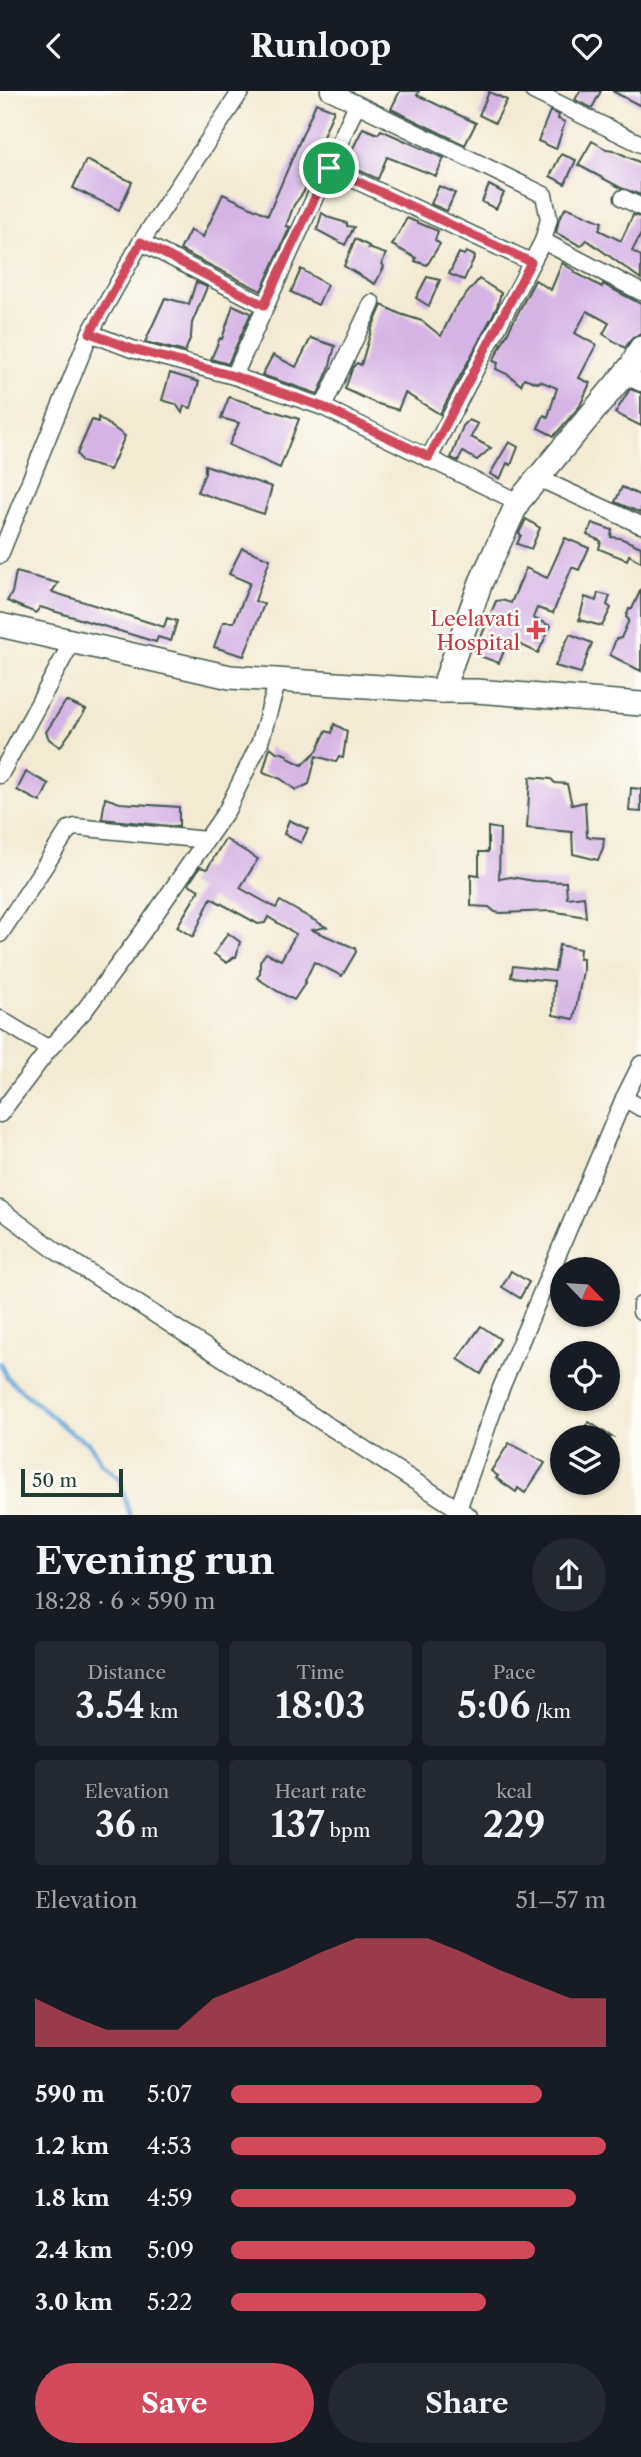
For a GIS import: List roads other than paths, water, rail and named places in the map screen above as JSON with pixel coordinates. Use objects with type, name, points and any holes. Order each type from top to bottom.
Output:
[{"type":"main road","points":[[442,691],[481,582],[518,502],[633,379],[641,348]]},
{"type":"main road","points":[[0,625],[230,677],[476,691],[641,704]]},
{"type":"street","points":[[0,555],[90,333],[141,242],[241,91]]},
{"type":"street","points":[[329,91],[544,195],[549,219],[543,241],[429,457]]},
{"type":"street","points":[[533,91],[641,144]]},
{"type":"street","points":[[234,376],[357,104]]},
{"type":"street","points":[[329,168],[531,262]]},
{"type":"street","points":[[623,198],[641,208]]},
{"type":"street","points":[[543,241],[641,292]]},
{"type":"street","points":[[141,242],[264,305]]},
{"type":"street","points":[[323,407],[372,303]]},
{"type":"street","points":[[90,333],[132,349],[234,376],[323,407],[518,502]]},
{"type":"street","points":[[538,478],[641,525]]},
{"type":"street","points":[[0,775],[73,640]]},
{"type":"street","points":[[0,1114],[48,1049],[84,1011],[227,810],[260,742],[278,680]]},
{"type":"street","points":[[0,933],[69,829],[76,827],[206,840]]},
{"type":"street","points":[[0,1019],[48,1049]]},
{"type":"street","points":[[0,1209],[55,1251],[461,1513],[501,1388],[624,1098],[641,1064]]},
{"type":"street","points":[[624,1098],[641,1108]]},
{"type":"street","points":[[641,1305],[641,1312]]},
{"type":"waterway","points":[[0,1363],[7,1378],[69,1431],[90,1444],[101,1463],[119,1478],[130,1515]]},
{"type":"place","name":"Leelavati Hospital","points":[[536,630]]}]
